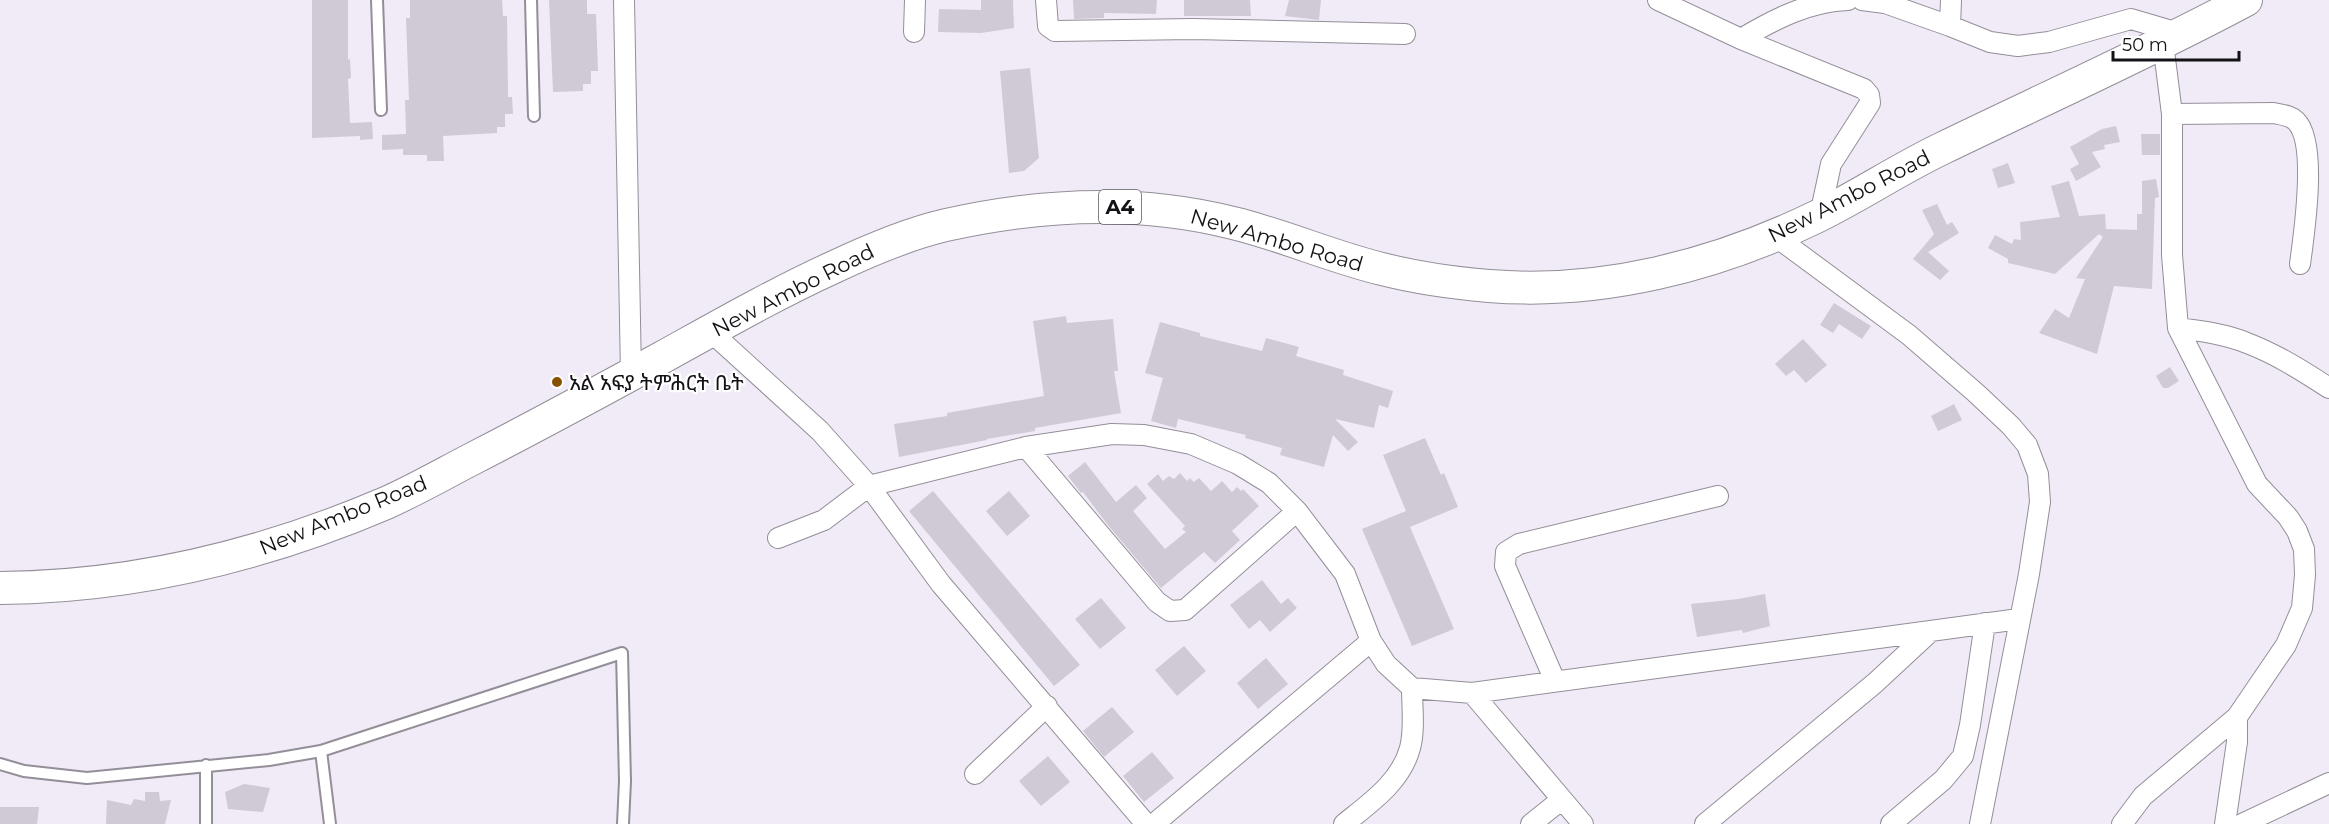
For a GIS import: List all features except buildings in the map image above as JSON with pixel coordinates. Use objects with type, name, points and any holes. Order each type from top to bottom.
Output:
[{"type":"main road","name":"New Ambo Road","points":[[0,588],[30,588],[133,577],[252,552],[387,502],[567,410],[782,292],[887,243],[942,226],[1008,213],[1052,208],[1115,207],[1173,211],[1232,222],[1379,268],[1434,279],[1542,288],[1604,283],[1664,272],[1775,236],[1820,215],[1918,160],[2172,39],[2212,8],[2246,0]]},
{"type":"street","points":[[624,0],[631,374]]},
{"type":"street","points":[[914,32],[915,0]]},
{"type":"street","points":[[1046,0],[1048,26],[1055,31],[1193,29],[1405,34]]},
{"type":"street","points":[[1658,0],[1740,39],[1864,89],[1869,95],[1870,103],[1831,164],[1820,215]]},
{"type":"street","points":[[1740,39],[1777,18],[1811,8],[1826,0],[1848,0]]},
{"type":"street","points":[[1862,0],[1885,3],[1990,42],[2018,46],[2049,42],[2131,19],[2172,39],[2172,255],[2178,328],[2257,484],[2288,517],[2297,531],[2304,549],[2306,575],[2302,608],[2286,645],[2237,717],[2143,796],[2122,824]]},
{"type":"street","points":[[1950,26],[1951,0]]},
{"type":"street","points":[[2172,114],[2274,113],[2286,115],[2296,121],[2303,132],[2308,167],[2300,264]]},
{"type":"street","points":[[1775,236],[1909,335],[1976,393],[2027,445],[2037,474],[2040,502],[2029,574],[1980,824]]},
{"type":"street","points":[[2178,328],[2208,332],[2246,342],[2301,369],[2329,388]]},
{"type":"street","points":[[710,331],[820,431],[870,486],[941,584],[1146,824]]},
{"type":"street","points":[[778,538],[824,520],[870,486],[1026,447],[1112,434],[1143,435],[1191,444],[1238,464],[1269,483],[1297,512],[1345,574],[1371,641],[1386,664],[1412,688],[1472,693],[2019,619]]},
{"type":"street","points":[[1026,447],[1157,602],[1170,611],[1185,610],[1297,512]]},
{"type":"street","points":[[1556,681],[1505,566],[1506,552],[1519,544],[1718,496]]},
{"type":"street","points":[[1892,824],[1943,780],[1963,756],[1970,725],[1985,623]]},
{"type":"street","points":[[1705,824],[1875,683],[1930,632]]},
{"type":"street","points":[[1154,824],[1371,641]]},
{"type":"street","points":[[1344,824],[1385,789],[1401,769],[1410,748],[1412,688]]},
{"type":"street","points":[[1472,693],[1583,824]]},
{"type":"street","points":[[975,774],[1047,706]]},
{"type":"street","points":[[2225,824],[2237,742],[2237,717]]},
{"type":"street","points":[[2242,824],[2329,783]]},
{"type":"street","points":[[1531,824],[1561,800]]},
{"type":"lane","points":[[377,0],[381,110]]},
{"type":"lane","points":[[531,0],[534,116]]},
{"type":"lane","points":[[0,764],[24,771],[87,778],[269,760],[321,751],[622,653],[625,781],[623,824]]},
{"type":"lane","points":[[321,751],[330,824]]},
{"type":"lane","points":[[206,765],[206,824]]},
{"type":"place","name":"አል አፍያ ትምሕርት ቤት","points":[[557,382]]}]
